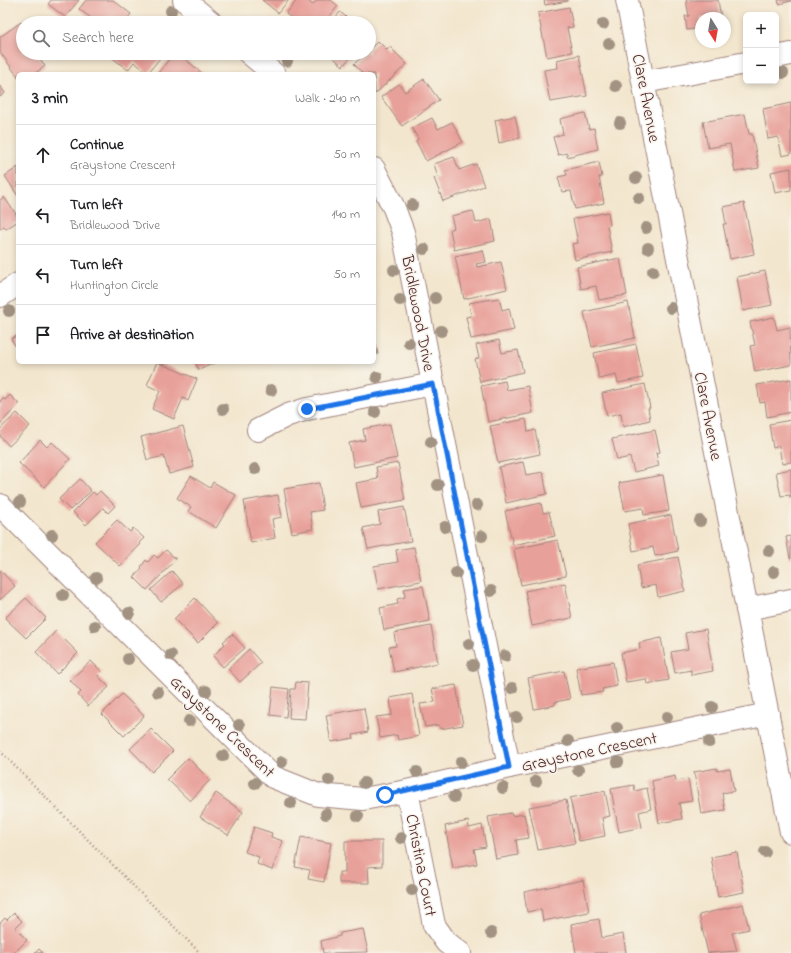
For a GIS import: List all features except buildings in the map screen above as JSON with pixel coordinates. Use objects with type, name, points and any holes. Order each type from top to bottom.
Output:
[{"type":"street","points":[[184,0],[203,16]]},
{"type":"street","name":"Clare Avenue","points":[[627,0],[791,832]]},
{"type":"street","points":[[779,56],[791,54]]},
{"type":"street","points":[[644,82],[743,64]]},
{"type":"street","name":"Bridlewood Drive","points":[[376,173],[394,208],[403,232],[509,767]]},
{"type":"street","points":[[0,296],[16,285]]},
{"type":"street","points":[[258,430],[288,415],[307,409],[433,384]]},
{"type":"street","name":"Graystone Crescent","points":[[0,505],[273,777],[318,795],[363,799],[408,791],[509,767],[768,714]]},
{"type":"street","points":[[747,609],[791,600]]},
{"type":"street","name":"Christina Court","points":[[408,791],[434,925],[446,942],[460,953]]},
{"type":"path","points":[[0,751],[200,953]]},
{"type":"route","points":[[307,409],[433,384],[509,767],[385,795]]}]
